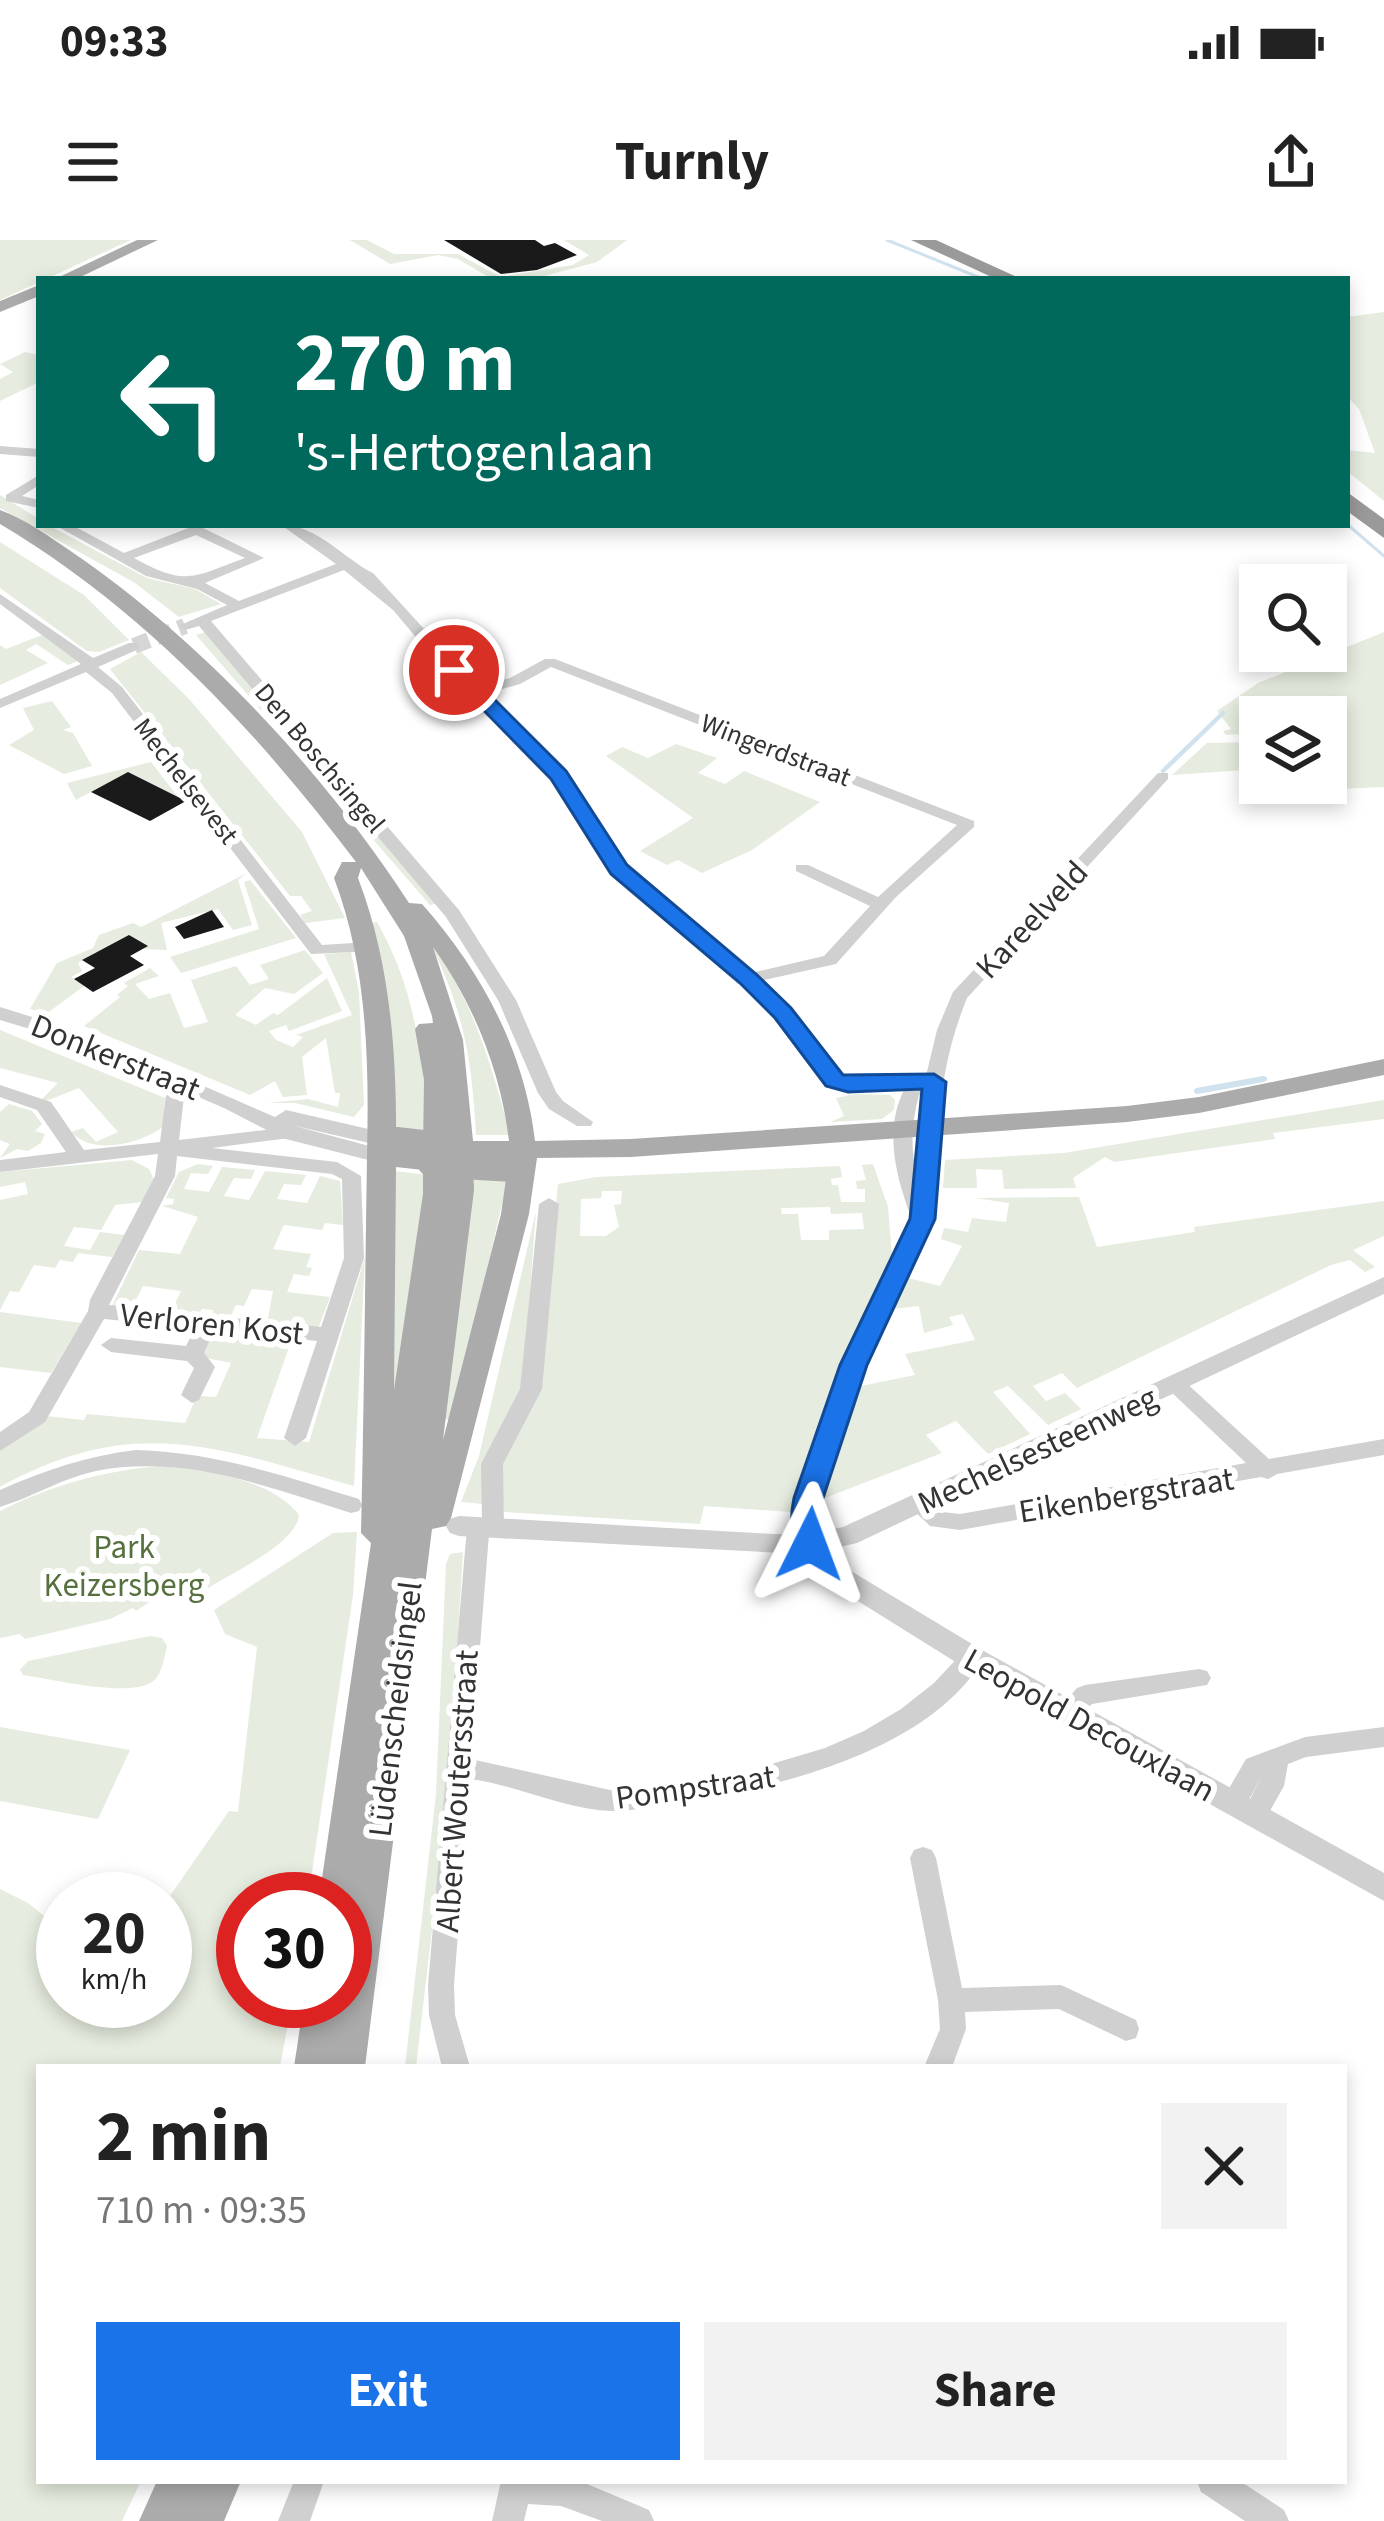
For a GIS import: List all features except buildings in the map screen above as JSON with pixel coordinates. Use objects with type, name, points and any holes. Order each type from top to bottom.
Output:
[{"type":"highway","points":[[920,240],[1005,276]]},
{"type":"highway","points":[[942,240],[1024,276]]},
{"type":"highway","points":[[1350,486],[1384,514]]},
{"type":"highway","points":[[1350,503],[1384,531]]},
{"type":"main road","points":[[70,276],[150,240]]},
{"type":"main road","points":[[0,307],[36,291]]},
{"type":"main road","name":"Den Boschsingel","points":[[0,516],[111,586],[172,637],[242,709],[384,881],[437,988],[458,1075],[450,1130]]},
{"type":"main road","name":"Den Boschsingel","points":[[0,527],[95,591],[162,648],[226,716],[350,867],[387,923],[418,994],[450,1130]]},
{"type":"main road","points":[[350,867],[346,878],[377,995],[388,1149],[374,1530],[402,1545],[435,1517],[464,1420],[518,1153],[481,1007],[427,922],[384,881]]},
{"type":"main road","points":[[388,1149],[518,1153],[914,1138],[1184,1107],[1384,1067]]},
{"type":"main road","points":[[518,1153],[1148,1130],[1384,1085]]},
{"type":"main road","name":"Lüdenscheidsingel","points":[[343,1872],[460,1190],[450,1130]]},
{"type":"main road","name":"Lüdenscheidsingel","points":[[346,2064],[402,1545]]},
{"type":"main road","points":[[314,2064],[319,2028]]},
{"type":"main road","points":[[161,2521],[180,2484]]},
{"type":"main road","points":[[202,2521],[218,2484]]},
{"type":"street","points":[[4,450],[36,452]]},
{"type":"street","points":[[36,481],[11,495],[36,503]]},
{"type":"street","points":[[70,528],[152,573],[191,583],[238,606]]},
{"type":"street","points":[[294,528],[348,564],[444,653],[454,670],[559,775],[619,869],[783,1013],[840,1096]]},
{"type":"street","points":[[122,558],[198,530],[257,558]]},
{"type":"street","points":[[191,583],[273,552]]},
{"type":"street","points":[[348,564],[194,623],[453,914],[507,1000],[547,1093],[556,1105],[584,1121]]},
{"type":"street","name":"Mechelsevest","points":[[0,598],[117,690],[317,950],[368,947]]},
{"type":"street","points":[[0,704],[134,646]]},
{"type":"street","name":"Wingerdstraat","points":[[475,692],[515,681],[550,662],[968,824],[920,866],[830,960],[748,979]]},
{"type":"street","name":"Kareelveld","points":[[810,1544],[804,1519],[808,1498],[846,1388],[922,1219],[914,1138],[934,1082],[945,1027],[959,997],[1163,776]]},
{"type":"street","points":[[802,868],[882,905]]},
{"type":"street","points":[[427,922],[453,914]]},
{"type":"street","name":"Donkerstraat","points":[[0,1013],[70,1035],[177,1079],[290,1133],[388,1149]]},
{"type":"street","points":[[831,1077],[848,1084],[934,1082]]},
{"type":"street","name":"Verloren Kost","points":[[177,1079],[165,1176],[98,1311],[329,1335]]},
{"type":"street","points":[[0,1091],[44,1106],[80,1159]]},
{"type":"street","name":"Donkerstraat","points":[[231,1102],[388,1149]]},
{"type":"street","points":[[239,1150],[290,1133],[349,1134]]},
{"type":"street","points":[[0,1166],[168,1149],[239,1150],[337,1168],[350,1176],[354,1258],[295,1438]]},
{"type":"street","name":"Albert Woutersstraat","points":[[449,2063],[441,1985],[476,1526],[492,1464],[531,1389],[549,1204]]},
{"type":"street","name":"Mechelsesteenweg","points":[[476,1526],[810,1544],[848,1536],[1384,1285]]},
{"type":"street","points":[[1,1441],[37,1417],[98,1311]]},
{"type":"street","points":[[193,1354],[208,1322]]},
{"type":"street","points":[[111,1345],[193,1354],[205,1367],[192,1395]]},
{"type":"street","name":"Eikenbergstraat","points":[[1175,1384],[1268,1471]]},
{"type":"street","name":"Eikenbergstraat","points":[[918,1504],[938,1520],[960,1522],[1384,1447]]},
{"type":"street","points":[[0,1499],[40,1478],[112,1459],[163,1455],[206,1460],[351,1505]]},
{"type":"street","name":"Leopold Decouxlaan","points":[[810,1544],[822,1566],[972,1658],[1384,1888]]},
{"type":"street","name":"Pompstraat","points":[[458,1768],[482,1769],[604,1801],[746,1785],[811,1766],[890,1726],[958,1676],[972,1658]]},
{"type":"street","points":[[1068,1712],[1085,1696],[1198,1678]]},
{"type":"street","points":[[1243,1810],[1272,1786],[1277,1758],[1305,1747],[1384,1737]]},
{"type":"street","points":[[923,1858],[951,2000],[953,2030],[939,2064]]},
{"type":"street","points":[[951,2000],[1049,1995],[1073,2001],[1126,2030]]},
{"type":"street","points":[[294,2521],[308,2484]]},
{"type":"street","points":[[1217,2484],[1273,2521]]},
{"type":"street","points":[[508,2521],[512,2491],[534,2485],[569,2493],[638,2521]]},
{"type":"green space","points":[[0,240],[131,240],[52,276],[36,276],[36,284],[0,300]]},
{"type":"green space","points":[[350,240],[367,240],[394,254],[458,254],[499,276],[487,276],[458,259],[438,255],[390,264]]},
{"type":"green space","points":[[564,240],[627,240],[597,262],[544,276],[507,276],[573,265],[589,255]]},
{"type":"green space","points":[[1384,312],[1384,501],[1350,473],[1350,450],[1375,453],[1359,409],[1350,399],[1350,317]]},
{"type":"green space","points":[[25,352],[36,354],[36,383],[0,401],[0,379],[13,372],[0,364]]},
{"type":"green space","points":[[0,495],[36,517],[36,528],[0,508]]},
{"type":"green space","points":[[36,528],[54,528],[147,578],[195,589],[221,604],[179,617],[135,583]]},
{"type":"green space","points":[[0,542],[84,595],[129,640],[99,652],[87,651],[0,588]]},
{"type":"green space","points":[[206,632],[438,903],[430,905],[196,635]]},
{"type":"green space","points":[[1384,632],[1384,787],[1347,789],[1347,696],[1239,696],[1239,734],[1223,731],[1231,729],[1217,711],[1258,683],[1285,672],[1347,672],[1347,647]]},
{"type":"green space","points":[[42,635],[78,661],[68,665],[36,644],[26,650],[48,663],[0,685],[0,645],[6,649]]},
{"type":"green space","points":[[141,652],[189,699],[302,832],[345,918],[305,923],[300,915],[312,911],[301,896],[290,896],[110,669]]},
{"type":"green space","points":[[52,701],[71,727],[63,730],[73,733],[92,766],[64,774],[9,745],[34,730],[23,708]]},
{"type":"green space","points":[[1239,742],[1239,770],[1172,775],[1207,743]]},
{"type":"green space","points":[[676,744],[717,758],[698,773],[725,784],[744,771],[820,802],[752,850],[702,873],[678,860],[667,865],[640,851],[693,818],[606,756],[622,747],[648,758]]},
{"type":"green space","points":[[151,762],[178,797],[128,772],[76,800],[67,783]]},
{"type":"green space","points":[[245,874],[238,880],[252,925],[233,930],[218,909],[161,923],[167,950],[143,949],[146,946],[109,960],[96,952],[78,963],[82,971],[71,977],[84,986],[46,1014],[30,1009],[57,963],[93,948],[99,935],[133,923],[141,927]]},
{"type":"green space","points":[[250,880],[296,938],[181,973],[170,957],[259,929],[244,882]]},
{"type":"green space","points":[[377,922],[408,997],[429,1130],[394,1128],[366,924]]},
{"type":"green space","points":[[427,937],[456,983],[478,1032],[510,1135],[476,1135],[463,1033]]},
{"type":"green space","points":[[305,950],[323,973],[294,994],[265,988],[235,1015],[256,1025],[273,1013],[278,1015],[327,978],[342,1011],[289,1031],[286,1025],[269,1031],[276,1040],[293,1047],[303,1037],[296,1035],[352,1015],[324,954],[351,952],[359,993],[364,1105],[354,1117],[295,1103],[268,1103],[308,1099],[338,1107],[340,1093],[335,1093],[326,1038],[302,1057],[307,1095],[283,1097],[275,1081],[250,1095],[84,1026],[120,997],[117,995],[128,986],[124,983],[150,968],[159,976],[135,984],[149,999],[170,993],[184,1028],[208,1022],[191,980],[236,966],[250,985],[269,979],[260,965]]},
{"type":"green space","points":[[0,1030],[165,1098],[163,1127],[117,1145],[92,1144],[81,1139],[71,1132],[83,1128],[96,1142],[118,1132],[79,1088],[46,1101],[42,1099],[58,1083],[0,1068]]},
{"type":"green space","points":[[890,1095],[894,1110],[882,1119],[830,1122],[844,1116],[836,1098]]},
{"type":"green space","points":[[1384,1100],[1384,1119],[1273,1133],[1275,1139],[1114,1162],[1105,1157],[1073,1178],[1076,1188],[1004,1189],[1002,1170],[976,1169],[977,1188],[943,1188],[945,1160],[1064,1153]]},
{"type":"green space","points":[[9,1104],[32,1111],[42,1124],[35,1131],[45,1134],[28,1151],[17,1149],[0,1158],[10,1144],[0,1140],[0,1112]]},
{"type":"green space","points":[[132,1160],[149,1169],[154,1180],[142,1202],[115,1205],[101,1230],[74,1227],[64,1246],[90,1250],[100,1232],[124,1235],[112,1257],[78,1253],[73,1262],[60,1260],[55,1268],[34,1265],[19,1292],[10,1291],[0,1310],[0,1200],[28,1194],[25,1182],[0,1187],[0,1172]]},
{"type":"green space","points":[[198,1164],[213,1166],[208,1174],[191,1173],[184,1189],[209,1192],[222,1167],[255,1170],[251,1179],[234,1178],[224,1196],[249,1200],[265,1171],[306,1175],[301,1185],[284,1184],[277,1199],[307,1203],[320,1176],[340,1181],[343,1225],[325,1223],[322,1230],[284,1225],[273,1249],[311,1254],[306,1267],[312,1268],[309,1276],[294,1274],[287,1292],[330,1297],[318,1329],[267,1323],[273,1291],[252,1289],[244,1306],[236,1305],[231,1316],[211,1317],[213,1310],[202,1309],[198,1316],[176,1314],[178,1309],[173,1308],[181,1291],[143,1286],[131,1309],[112,1306],[139,1250],[180,1254],[198,1217],[162,1206],[173,1204],[174,1199],[166,1198],[179,1172]]},
{"type":"green space","points":[[873,1164],[888,1207],[892,1254],[841,1363],[791,1512],[704,1506],[700,1524],[504,1512],[500,1465],[538,1389],[558,1184],[596,1177],[840,1166],[842,1177],[831,1179],[832,1185],[838,1185],[841,1202],[865,1202],[865,1189],[857,1189],[856,1181],[866,1180],[862,1165]],"holes":[[[602,1191],[622,1191],[621,1204],[614,1205],[619,1227],[606,1236],[580,1236],[581,1199],[601,1198]],[[830,1207],[831,1214],[862,1213],[864,1229],[829,1230],[829,1240],[801,1240],[798,1214],[782,1214],[781,1208]]]},
{"type":"green space","points":[[393,1171],[430,1175],[393,1423]]},
{"type":"green space","points":[[474,1179],[507,1182],[452,1420],[445,1419]]},
{"type":"green space","points":[[1079,1197],[1097,1247],[1195,1232],[1194,1227],[1384,1201],[1384,1236],[1353,1250],[1375,1267],[1365,1272],[1350,1260],[1331,1265],[1077,1388],[1062,1373],[1033,1386],[1046,1401],[1065,1393],[1081,1409],[1048,1425],[1008,1386],[993,1392],[1030,1434],[988,1454],[956,1421],[926,1435],[942,1453],[822,1499],[861,1386],[915,1375],[905,1354],[975,1340],[963,1314],[949,1317],[953,1325],[924,1333],[919,1306],[893,1309],[908,1278],[940,1286],[962,1246],[941,1239],[944,1228],[968,1232],[972,1218],[1006,1222],[1009,1203],[975,1198]]},
{"type":"green space","points":[[536,1211],[523,1383],[484,1504],[461,1502],[479,1456]]},
{"type":"green space","points":[[365,1257],[354,1486],[218,1450],[135,1444],[48,1464],[0,1487],[0,1449],[46,1416],[84,1420],[87,1414],[185,1423],[197,1396],[216,1397],[231,1363],[201,1352],[212,1328],[293,1336],[257,1438],[309,1442]]},
{"type":"green space","points":[[0,1312],[81,1323],[51,1373],[0,1367]]},
{"type":"green space","name":"Park Keizersberg","points":[[160,1466],[216,1474],[272,1492],[299,1515],[296,1526],[262,1556],[208,1588],[200,1568],[136,1611],[133,1608],[110,1619],[25,1639],[20,1634],[0,1638],[0,1511],[78,1481]]},
{"type":"green space","points":[[357,1532],[353,1595],[312,1872],[216,1872],[216,2028],[287,2028],[281,2064],[36,2064],[36,2484],[140,2484],[122,2521],[0,2521],[0,1889],[36,1909],[36,2028],[192,2028],[192,1872],[187,1872],[229,1811],[238,1812],[257,1647],[225,1634],[214,1610],[333,1533]]},
{"type":"green space","points":[[463,1552],[448,1792],[416,2064],[405,2064],[436,1794],[450,1554]]},
{"type":"green space","points":[[150,1636],[162,1638],[167,1646],[158,1675],[140,1686],[89,1686],[23,1675],[20,1670],[28,1661]]},
{"type":"green space","points":[[0,1727],[130,1750],[98,1819],[0,1801]]},
{"type":"waterway","points":[[887,240],[976,276]]},
{"type":"waterway","points":[[1350,527],[1384,556]]},
{"type":"waterway","points":[[1163,771],[1223,713]]},
{"type":"waterway","points":[[1250,1081],[1263,1079]]},
{"type":"waterway","points":[[1250,1081],[1265,1079]]},
{"type":"waterway","points":[[1197,1091],[1250,1081]]},
{"type":"tunnel","points":[[134,646],[185,626]]},
{"type":"route","points":[[454,670],[559,775],[619,869],[783,1013],[834,1081],[934,1082],[922,1219],[854,1365],[808,1498],[804,1527],[810,1544]]}]
